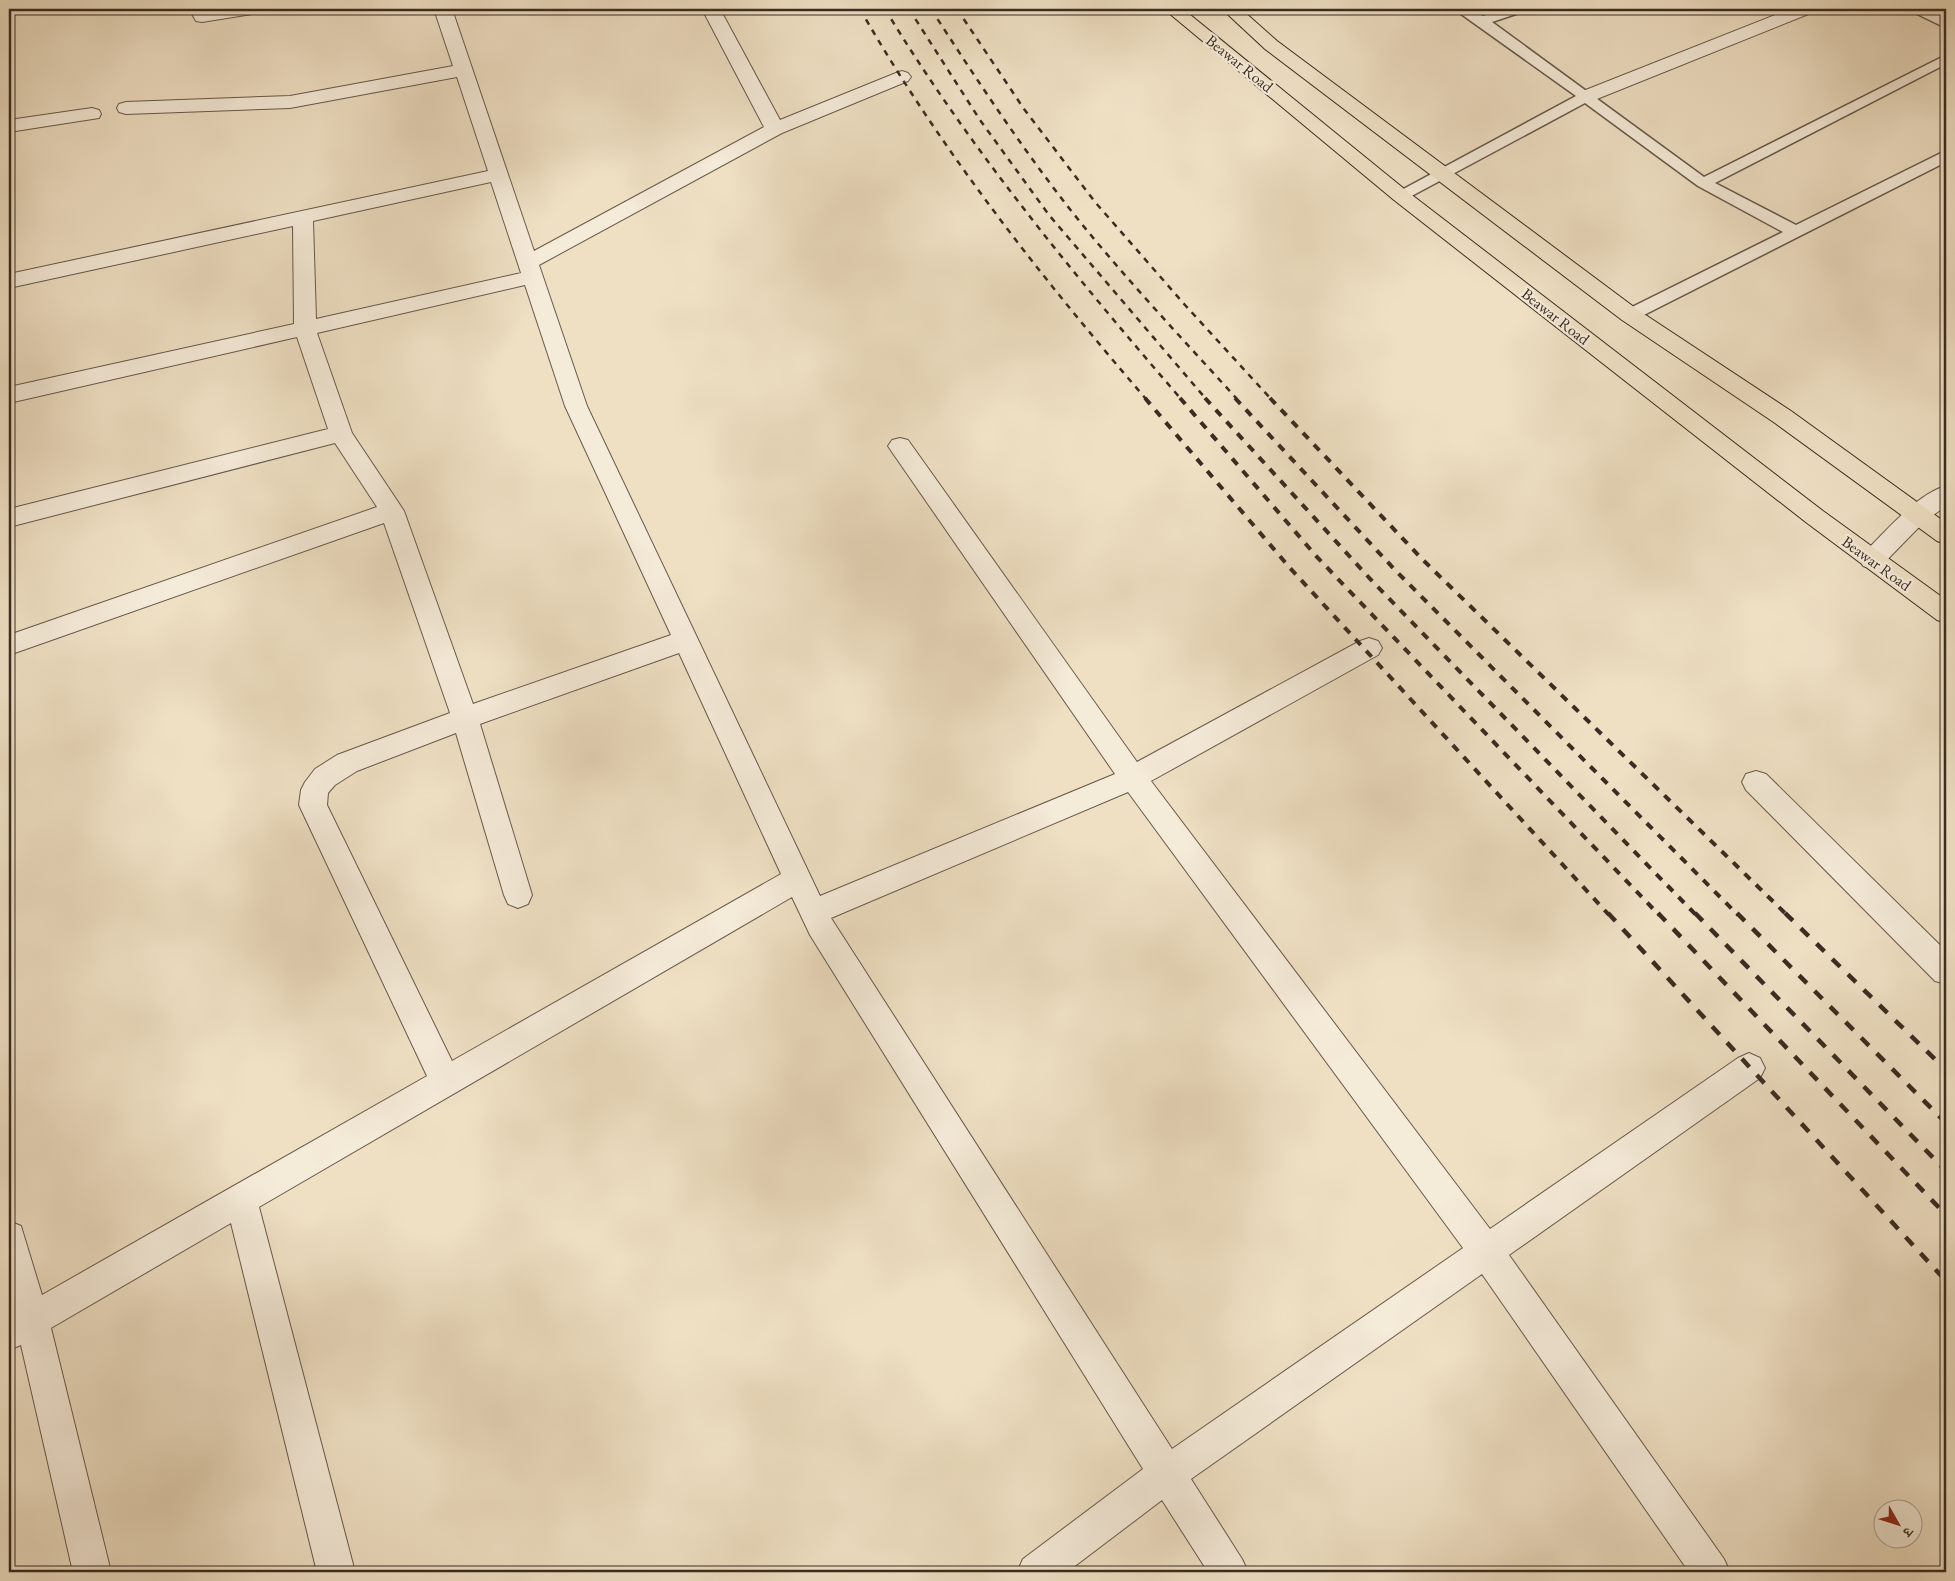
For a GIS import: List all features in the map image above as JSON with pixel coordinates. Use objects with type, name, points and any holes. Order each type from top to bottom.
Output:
[{"type":"main road","name":"Beawar Road","points":[[1173,9],[1400,196],[1872,560],[1946,613]]},
{"type":"main road","name":"Beawar Road","points":[[1231,9],[1272,45],[1630,315],[1783,417],[1946,535]]},
{"type":"street","points":[[198,9],[202,17],[252,9]]},
{"type":"street","points":[[443,9],[576,406],[813,912],[1229,1572]]},
{"type":"street","points":[[711,9],[775,129]]},
{"type":"street","points":[[1585,96],[1805,9]]},
{"type":"street","points":[[126,108],[290,102],[463,70]]},
{"type":"street","points":[[9,395],[306,328],[531,270],[775,129],[902,77]]},
{"type":"street","points":[[9,126],[92,114]]},
{"type":"street","points":[[9,281],[498,175]]},
{"type":"street","points":[[303,218],[306,328],[342,434],[392,511],[465,718],[518,895]]},
{"type":"street","points":[[9,518],[342,434]]},
{"type":"street","points":[[900,446],[1133,778],[1486,1252],[1711,1572]]},
{"type":"street","points":[[1872,560],[1917,515],[1946,494]]},
{"type":"street","points":[[9,644],[392,511]]},
{"type":"street","points":[[446,1082],[313,805],[315,790],[325,777],[347,763],[465,718],[686,640]]},
{"type":"street","points":[[813,912],[1133,778],[1369,648]]},
{"type":"street","points":[[1756,782],[1946,971]]},
{"type":"street","points":[[21,1326],[798,879]]},
{"type":"street","points":[[1036,1572],[1167,1474],[1749,1068]]},
{"type":"street","points":[[241,1199],[336,1572]]},
{"type":"street","points":[[9,1238],[21,1326],[92,1572]]},
{"type":"lane","points":[[1461,9],[1482,21],[1703,183],[1796,232]]},
{"type":"lane","points":[[1482,21],[1517,9]]},
{"type":"lane","points":[[1918,9],[1946,24]]},
{"type":"lane","points":[[1703,183],[1946,59]]},
{"type":"lane","points":[[1400,196],[1585,96]]},
{"type":"lane","points":[[1630,315],[1946,156]]},
{"type":"railway","points":[[860,9],[891,61],[958,162],[1030,259],[1146,399]]},
{"type":"railway","points":[[885,9],[952,112],[1025,210],[1181,399]]},
{"type":"railway","points":[[909,9],[980,120],[1049,215],[1206,399]]},
{"type":"railway","points":[[931,9],[1015,135],[1069,208],[1130,281],[1237,399]]},
{"type":"railway","points":[[957,9],[1024,109],[1095,202],[1185,305],[1271,399]]},
{"type":"railway","points":[[1145,398],[1290,568],[1609,915]]},
{"type":"railway","points":[[1180,398],[1317,557],[1659,915]]},
{"type":"railway","points":[[1205,398],[1373,582],[1696,915]]},
{"type":"railway","points":[[1235,398],[1396,571],[1738,915]]},
{"type":"railway","points":[[1270,398],[1422,559],[1787,915]]},
{"type":"railway","points":[[1608,913],[1946,1281]]},
{"type":"railway","points":[[1658,913],[1946,1215]]},
{"type":"railway","points":[[1695,913],[1946,1171]]},
{"type":"railway","points":[[1737,913],[1946,1123]]},
{"type":"railway","points":[[1785,913],[1946,1070]]}]
